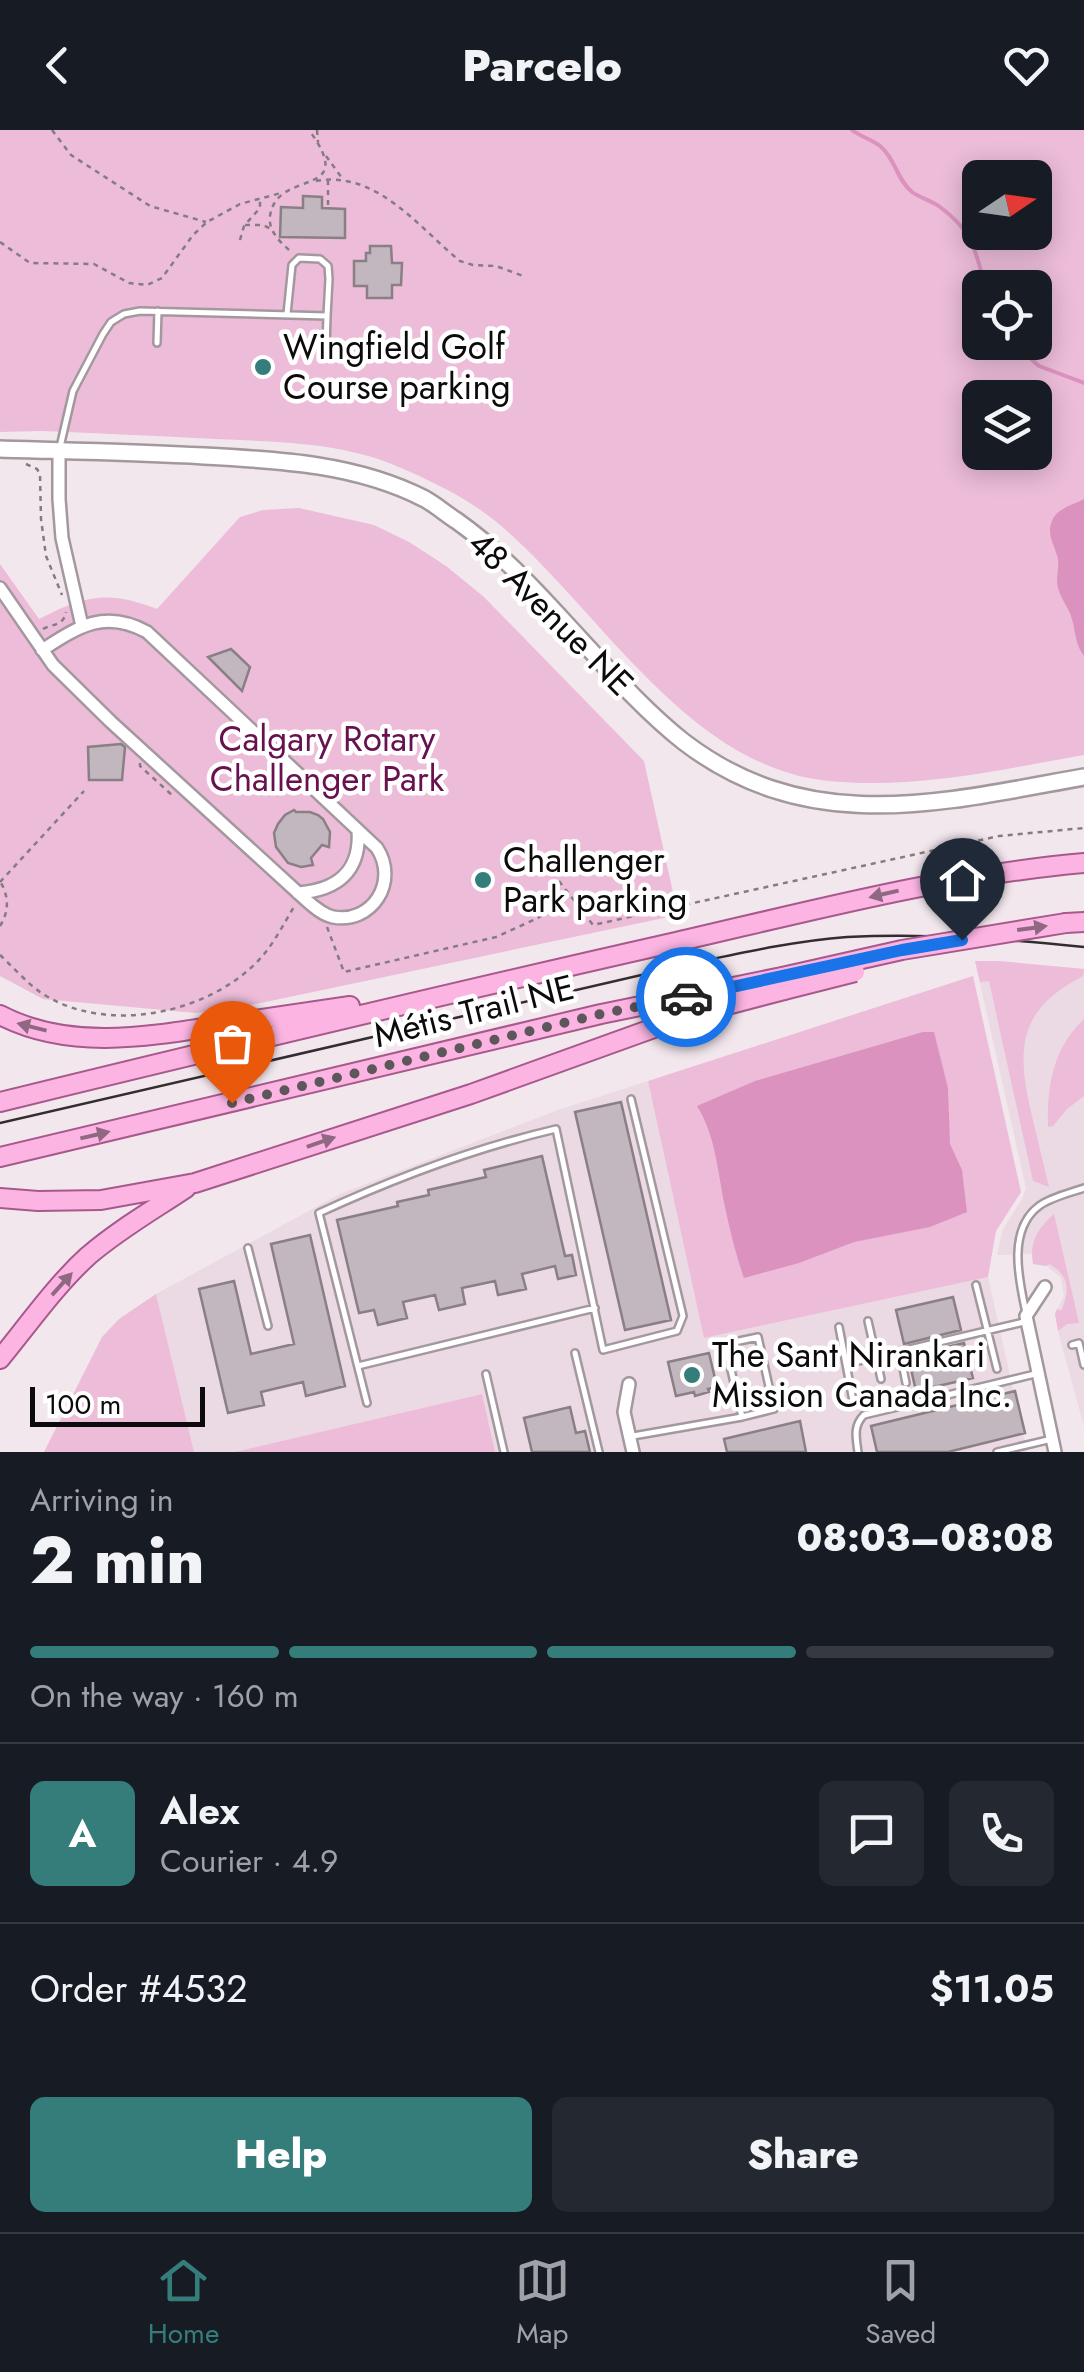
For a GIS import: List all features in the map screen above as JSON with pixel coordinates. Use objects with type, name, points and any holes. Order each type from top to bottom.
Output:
[{"type":"main road","name":"Métis Trail NE","points":[[0,1102],[440,995],[927,885],[1032,867],[1084,863]]},
{"type":"main road","name":"Métis Trail NE","points":[[0,1156],[601,1014],[783,984],[930,945],[1075,923]]},
{"type":"main road","points":[[0,1198],[101,1200],[195,1183],[471,1094],[783,984]]},
{"type":"main road","points":[[0,1015],[18,1024],[74,1037],[139,1038],[440,995]]},
{"type":"main road","points":[[0,1359],[87,1257],[195,1183]]},
{"type":"street","name":"48 Avenue NE","points":[[0,449],[152,453],[313,464],[382,482],[428,500],[486,541],[637,699],[685,742],[728,769],[777,791],[812,801],[908,805],[1084,777]]},
{"type":"street","points":[[60,450],[58,499],[62,538],[82,626]]},
{"type":"street","points":[[0,588],[32,636],[53,666],[297,898],[332,917],[360,913],[376,900],[386,878],[377,848],[147,632],[115,620],[82,626],[42,650]]},
{"type":"street","points":[[297,898],[332,886],[341,878],[356,860],[358,830]]},
{"type":"street","points":[[1045,1287],[1027,1319],[1053,1446]]},
{"type":"street","points":[[629,1384],[624,1412],[634,1452]]},
{"type":"lane","points":[[287,314],[292,265],[299,258],[320,260],[328,266],[330,279],[326,347]]},
{"type":"lane","points":[[60,450],[72,391],[111,322],[124,314],[140,311],[326,316]]},
{"type":"lane","points":[[157,343],[158,312]]},
{"type":"lane","points":[[367,1403],[319,1212],[500,1142],[556,1129],[604,1350],[677,1331],[683,1316],[631,1099]]},
{"type":"lane","points":[[846,1364],[1027,1319],[1019,1273],[1022,1228],[1038,1207],[1084,1188]]},
{"type":"lane","points":[[248,1248],[268,1326]]},
{"type":"lane","points":[[976,1285],[997,1370]]},
{"type":"lane","points":[[358,1366],[595,1308]]},
{"type":"lane","points":[[868,1320],[880,1378]]},
{"type":"lane","points":[[839,1326],[854,1402]]},
{"type":"lane","points":[[630,1436],[742,1417],[774,1409],[758,1337],[725,1344],[742,1417]]},
{"type":"lane","points":[[1072,1344],[1079,1343],[1084,1364]]},
{"type":"lane","points":[[574,1353],[599,1452]]},
{"type":"lane","points":[[900,1353],[906,1383]]},
{"type":"lane","points":[[486,1374],[504,1452]]},
{"type":"lane","points":[[858,1452],[855,1432],[864,1415],[1038,1374]]},
{"type":"lane","points":[[998,1452],[1053,1446]]},
{"type":"path","points":[[52,130],[71,155],[150,206],[207,222]]},
{"type":"path","points":[[308,130],[343,179]]},
{"type":"path","points":[[318,130],[318,143]]},
{"type":"path","points":[[316,181],[326,168],[325,155]]},
{"type":"path","points":[[328,179],[328,208]]},
{"type":"path","points":[[0,242],[30,263],[94,264],[129,282],[147,285],[162,278],[192,235],[240,204],[316,181],[343,179],[386,196],[460,262],[496,266],[526,277]]},
{"type":"path","points":[[281,193],[274,201],[269,220],[280,242],[290,250]]},
{"type":"path","points":[[240,240],[244,226],[260,208],[259,200]]},
{"type":"path","points":[[244,226],[262,224],[271,228]]},
{"type":"path","points":[[25,463],[40,474],[46,556],[64,600]]},
{"type":"path","points":[[32,636],[64,620],[66,607]]},
{"type":"path","points":[[140,754],[140,766],[180,798]]},
{"type":"path","points":[[0,926],[8,902],[0,882],[84,791]]},
{"type":"path","points":[[558,881],[592,926],[999,836],[1084,828]]},
{"type":"path","points":[[327,928],[344,972],[496,936],[538,918],[569,896]]},
{"type":"path","points":[[0,955],[39,991],[70,1006],[106,1014],[155,1012],[204,998],[230,985],[270,948],[297,898]]},
{"type":"shaded area","points":[[1084,499],[1084,656],[1058,587],[1058,559],[1050,531],[1058,513]]},
{"type":"shaded area","points":[[975,961],[1084,969],[1084,1426],[1055,1314],[1064,1296],[1061,1278],[1032,1254],[997,1255],[1003,1229],[1026,1188]]},
{"type":"shaded area","points":[[934,1032],[948,1088],[950,1144],[962,1170],[967,1212],[930,1227],[854,1242],[744,1278],[712,1142],[697,1106],[755,1081]]},
{"type":"shaded area","points":[[648,1081],[704,1338],[988,1277],[1027,1452],[495,1452],[481,1394],[235,1452],[194,1452],[156,1294],[340,1194],[558,1110]]},
{"type":"green space","points":[[0,130],[1084,130],[1084,755],[953,777],[887,783],[821,780],[772,767],[727,744],[685,713],[500,525],[456,495],[408,471],[362,454],[289,443],[0,432]]},
{"type":"green space","name":"Calgary Rotary Challenger Park","points":[[299,508],[374,525],[446,566],[484,597],[644,761],[678,915],[256,1004],[196,1013],[43,999],[0,976],[0,564],[39,619],[97,598],[124,599],[157,609],[240,517],[263,510]]},
{"type":"green space","points":[[975,961],[1084,969],[1083,976],[1046,1002],[1034,1016],[1024,1049],[1026,1089],[1049,1187],[1033,1181],[989,981],[980,982]]},
{"type":"green space","points":[[973,976],[1021,1192],[996,1231],[988,1277],[704,1338],[648,1081]]},
{"type":"green space","points":[[1084,1019],[1084,1096],[1048,1127],[1054,1069],[1065,1043]]},
{"type":"green space","points":[[1054,1214],[1079,1323],[1067,1324],[1058,1331],[1055,1314],[1057,1309],[1061,1311],[1066,1284],[1056,1268],[1033,1264],[1032,1256],[1036,1236]]},
{"type":"green space","points":[[156,1294],[194,1452],[44,1452],[102,1337],[119,1319]]},
{"type":"green space","points":[[482,1394],[495,1452],[235,1452]]},
{"type":"building","points":[[303,196],[322,197],[322,208],[345,209],[345,238],[280,237],[281,207],[303,208]]},
{"type":"building","points":[[370,246],[391,246],[392,263],[402,263],[401,285],[392,285],[392,298],[367,298],[367,286],[354,286],[354,261],[366,261]]},
{"type":"building","points":[[231,649],[250,667],[242,691],[208,657]]},
{"type":"building","points":[[88,747],[125,747],[122,780],[89,780]]},
{"type":"building","points":[[294,810],[318,815],[330,832],[329,847],[322,845],[311,858],[313,865],[288,863],[276,847],[274,833],[278,824]]},
{"type":"building","points":[[621,1102],[671,1320],[625,1330],[575,1112]]},
{"type":"building","points":[[542,1156],[565,1256],[572,1255],[576,1275],[558,1279],[555,1266],[522,1274],[526,1289],[498,1295],[495,1281],[462,1288],[465,1304],[439,1310],[435,1295],[403,1302],[407,1318],[378,1325],[374,1310],[359,1313],[337,1220],[398,1206],[397,1202],[429,1195],[428,1190],[486,1177],[484,1170]]},
{"type":"building","points":[[310,1235],[345,1386],[306,1396],[303,1382],[261,1392],[264,1405],[228,1413],[199,1289],[234,1281],[251,1354],[294,1344],[271,1244]]},
{"type":"building","points":[[953,1297],[961,1330],[904,1344],[896,1310]]},
{"type":"building","points":[[964,1343],[973,1378],[916,1391],[908,1356]]},
{"type":"building","name":"The Sant Nirankari Mission Canada Inc.","points":[[709,1353],[717,1387],[695,1396],[694,1392],[676,1396],[668,1362]]},
{"type":"building","points":[[1015,1391],[1025,1433],[948,1452],[877,1452],[871,1426]]},
{"type":"building","points":[[570,1407],[576,1433],[585,1431],[590,1452],[532,1452],[524,1418]]},
{"type":"building","points":[[800,1421],[806,1452],[727,1452],[724,1439]]},
{"type":"waterway","points":[[852,130],[885,151],[912,192],[952,216],[972,243],[980,270]]},
{"type":"waterway","points":[[1032,360],[1084,383]]},
{"type":"tram line","points":[[0,1123],[787,944],[906,936],[1084,947]]},
{"type":"way so far","points":[[232,1103],[686,997]]},
{"type":"place","name":"Wingfield Golf Course parking","points":[[263,367]]},
{"type":"place","name":"Challenger Park parking","points":[[483,880]]},
{"type":"place","name":"The Sant Nirankari Mission Canada Inc.","points":[[692,1375]]},
{"type":"route","points":[[686,997],[962,940]]}]
